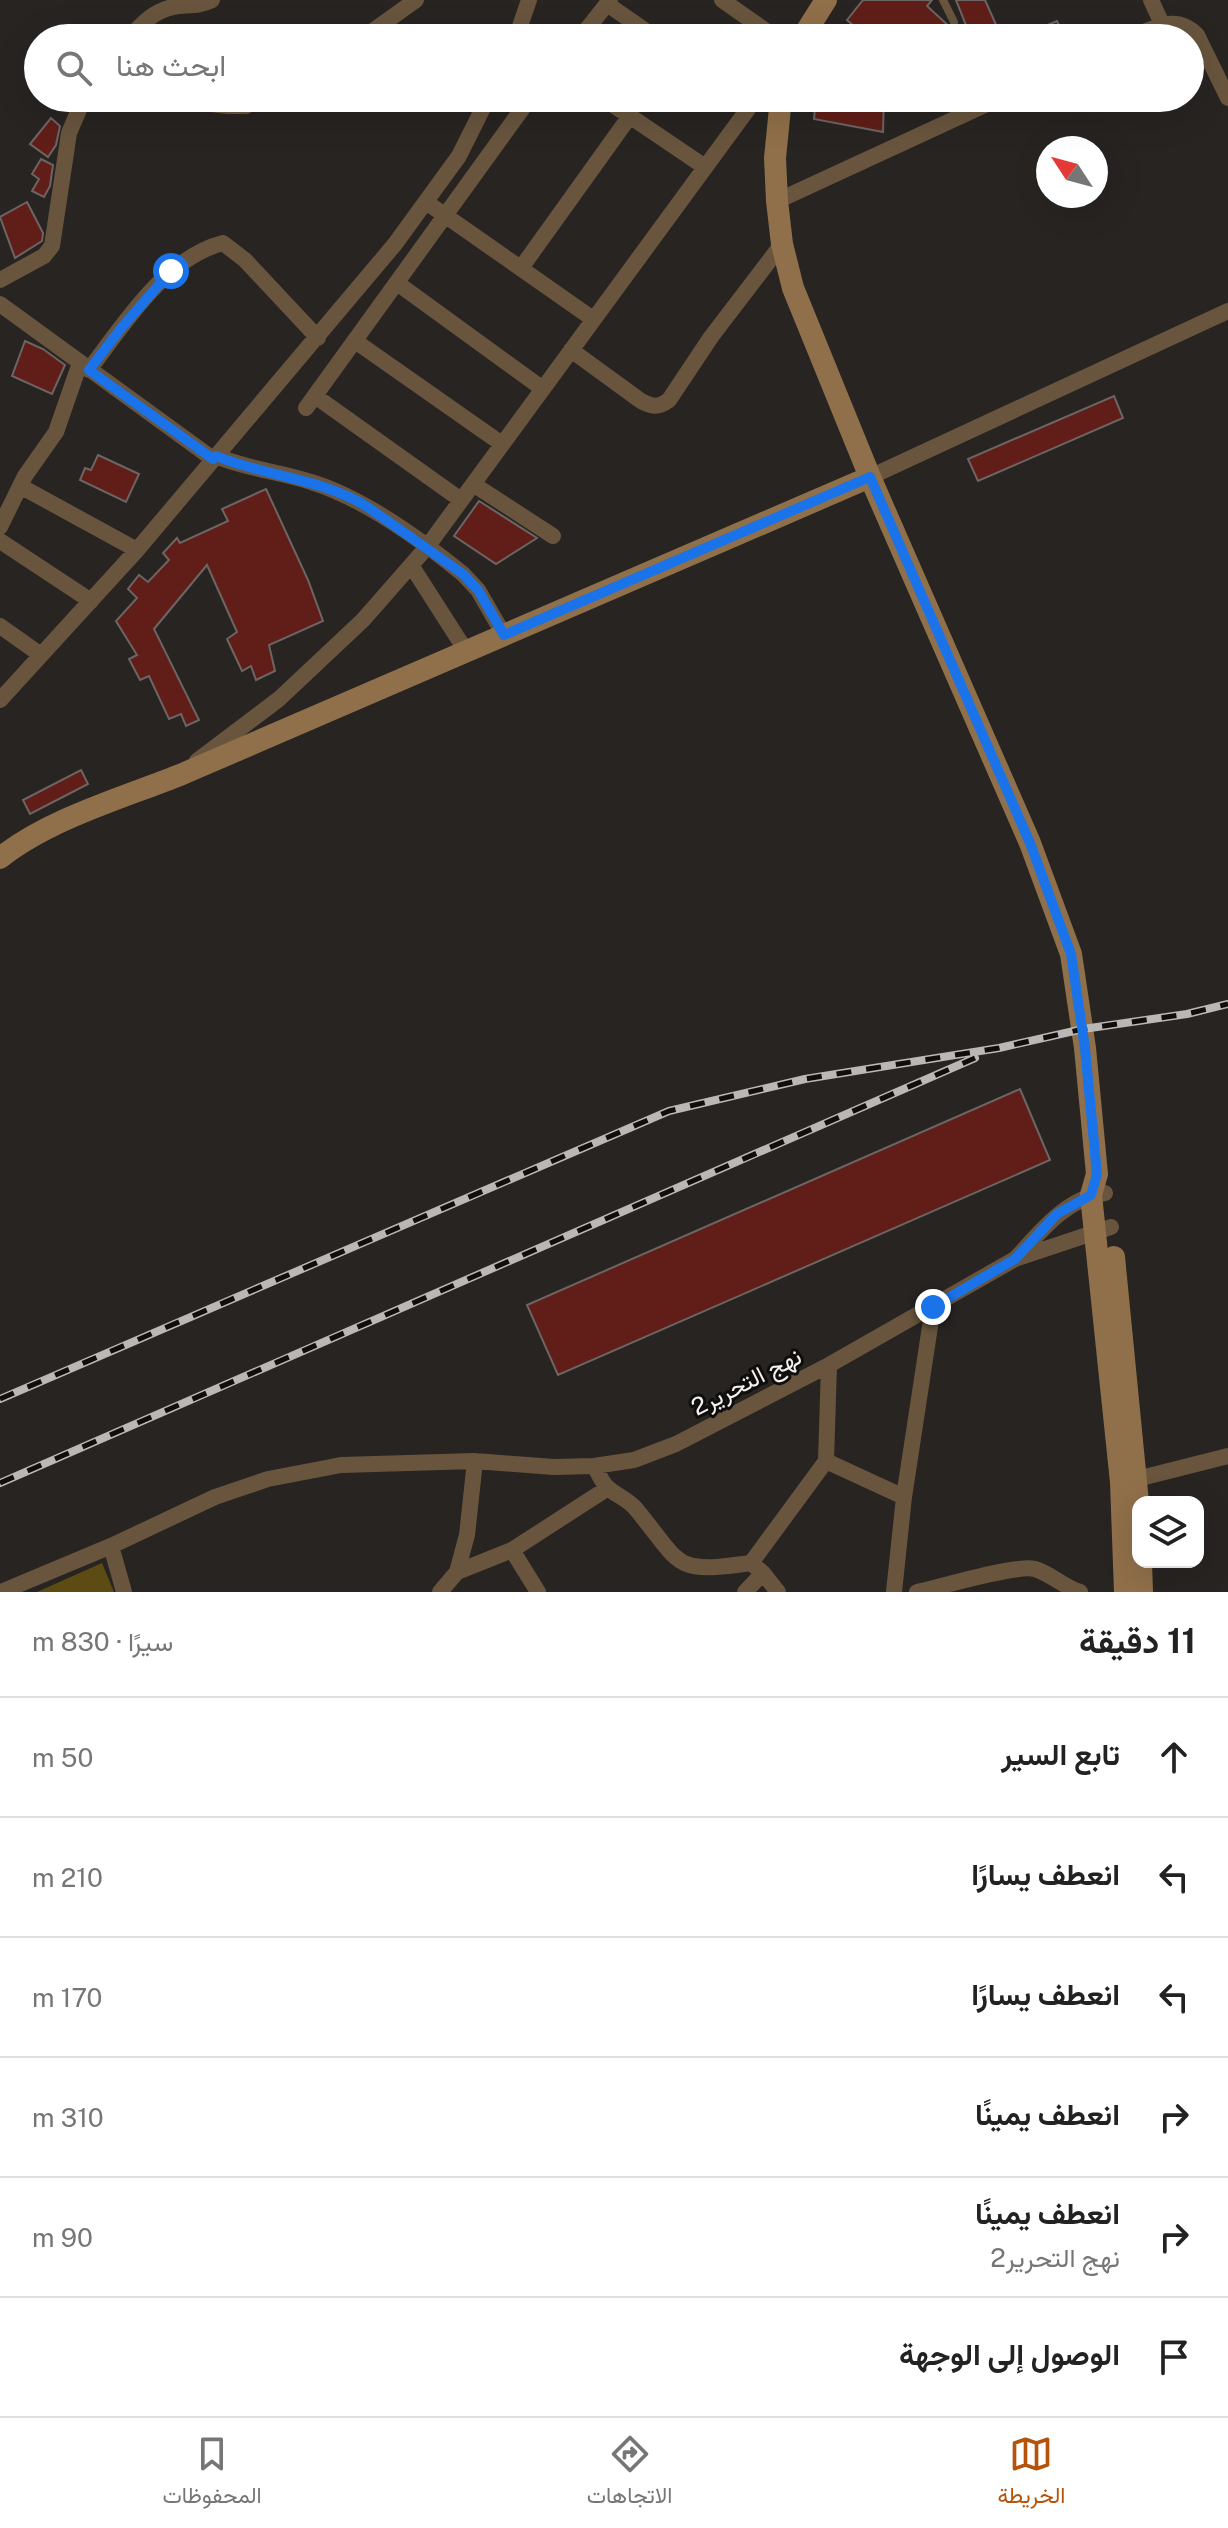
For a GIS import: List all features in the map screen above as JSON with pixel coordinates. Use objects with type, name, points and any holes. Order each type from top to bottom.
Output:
[{"type":"main road","points":[[810,24],[826,0]]},
{"type":"main road","points":[[780,112],[775,158],[777,201],[782,244],[793,288],[870,477],[1048,887],[1071,954],[1085,1048],[1097,1186],[1132,1488],[1125,1592]]},
{"type":"main road","points":[[0,858],[11,849],[67,820],[180,775],[870,477]]},
{"type":"main road","points":[[1141,1568],[1142,1592]]},
{"type":"street","points":[[143,24],[164,10],[197,6],[212,0]]},
{"type":"street","points":[[383,24],[416,0]]},
{"type":"street","points":[[521,24],[529,0]]},
{"type":"street","points":[[722,0],[756,24]]},
{"type":"street","points":[[1151,0],[1162,24],[1182,24]]},
{"type":"street","points":[[591,24],[608,2],[637,24]]},
{"type":"street","points":[[1204,49],[1228,98]]},
{"type":"street","points":[[0,280],[44,256],[52,246],[69,133],[78,112]]},
{"type":"street","points":[[0,700],[137,550],[318,338],[426,202],[459,156],[481,112]]},
{"type":"street","points":[[461,500],[311,402],[520,112]]},
{"type":"street","points":[[624,112],[705,167]]},
{"type":"street","points":[[180,775],[279,699],[363,620],[427,547],[742,112]]},
{"type":"street","points":[[777,201],[970,112]]},
{"type":"street","points":[[521,268],[630,116]]},
{"type":"street","points":[[426,202],[593,319]]},
{"type":"street","points":[[0,527],[11,493],[56,432],[85,366],[171,271],[199,250],[223,243],[245,260],[318,338]]},
{"type":"street","points":[[571,350],[641,401],[653,407],[661,406],[669,400],[728,314],[782,244]]},
{"type":"street","points":[[397,283],[543,389]]},
{"type":"street","points":[[2,307],[214,458],[309,481],[353,498],[463,574],[478,590],[504,635]]},
{"type":"street","points":[[870,477],[1228,311]]},
{"type":"street","points":[[355,341],[502,444]]},
{"type":"street","points":[[473,484],[553,536]]},
{"type":"street","points":[[11,493],[137,550]]},
{"type":"street","points":[[0,541],[91,601]]},
{"type":"street","points":[[411,565],[466,651]]},
{"type":"street","points":[[0,626],[41,655]]},
{"type":"street","name":"نهج التحرير2","points":[[1015,1259],[1057,1214],[1097,1186]]},
{"type":"street","name":"نهج التحرير2","points":[[1,1592],[111,1546],[215,1497],[268,1479],[341,1465],[475,1461],[554,1467],[594,1466],[634,1460],[676,1444],[829,1365],[1015,1259],[1104,1230]]},
{"type":"street","points":[[894,1592],[904,1497],[933,1307]]},
{"type":"street","points":[[745,1592],[757,1568],[826,1461],[829,1365]]},
{"type":"street","points":[[1132,1488],[1228,1456]]},
{"type":"street","points":[[440,1592],[457,1572],[467,1535],[475,1461]]},
{"type":"street","points":[[826,1461],[904,1497]]},
{"type":"street","points":[[594,1466],[608,1488],[634,1506],[674,1558],[691,1567],[707,1569],[757,1568],[778,1592]]},
{"type":"street","points":[[457,1572],[512,1550],[608,1488]]},
{"type":"street","points":[[111,1546],[124,1592]]},
{"type":"street","points":[[512,1550],[538,1592]]},
{"type":"street","points":[[917,1592],[1026,1567],[1045,1573],[1070,1591]]},
{"type":"lane","points":[[943,0],[954,22]]},
{"type":"shaded area","points":[[102,1563],[114,1592],[37,1592]]},
{"type":"building","points":[[863,0],[932,0],[927,6],[947,24],[852,24],[847,20]]},
{"type":"building","points":[[956,0],[985,0],[996,24],[965,24]]},
{"type":"building","points":[[815,112],[884,112],[883,132],[814,119]]},
{"type":"building","points":[[51,118],[60,126],[56,145],[48,157],[30,144]]},
{"type":"building","points":[[41,159],[53,165],[50,186],[44,197],[32,191],[39,179],[32,174]]},
{"type":"building","points":[[27,202],[43,233],[42,241],[15,258],[0,217]]},
{"type":"building","points":[[25,341],[43,349],[65,365],[52,394],[12,376]]},
{"type":"building","points":[[1114,396],[1123,418],[978,481],[968,459]]},
{"type":"building","points":[[98,455],[139,474],[126,502],[80,480],[85,468],[91,470]]},
{"type":"building","points":[[266,489],[308,580],[323,621],[269,645],[275,671],[256,680],[251,666],[242,671],[227,639],[237,632],[207,565],[154,629],[199,720],[186,726],[181,714],[169,719],[149,676],[140,680],[129,659],[137,655],[116,621],[137,598],[128,589],[139,575],[148,582],[169,560],[163,553],[177,538],[180,543],[228,521],[222,509]]},
{"type":"building","points":[[479,501],[537,538],[496,564],[454,536]]},
{"type":"building","points":[[81,770],[88,784],[30,814],[23,800]]},
{"type":"building","points":[[1020,1089],[1050,1160],[558,1375],[527,1305]]},
{"type":"railway","points":[[0,1399],[669,1111],[805,1079],[999,1048],[1083,1029],[1187,1014],[1228,1004]]},
{"type":"railway","points":[[0,1483],[975,1058]]},
{"type":"route","points":[[171,271],[89,370],[213,459],[216,456],[244,467],[309,481],[353,498],[369,508],[463,574],[478,590],[504,635],[870,477],[1030,843],[1071,954],[1085,1048],[1097,1174],[1091,1195],[1057,1214],[1015,1259],[933,1307]]}]
